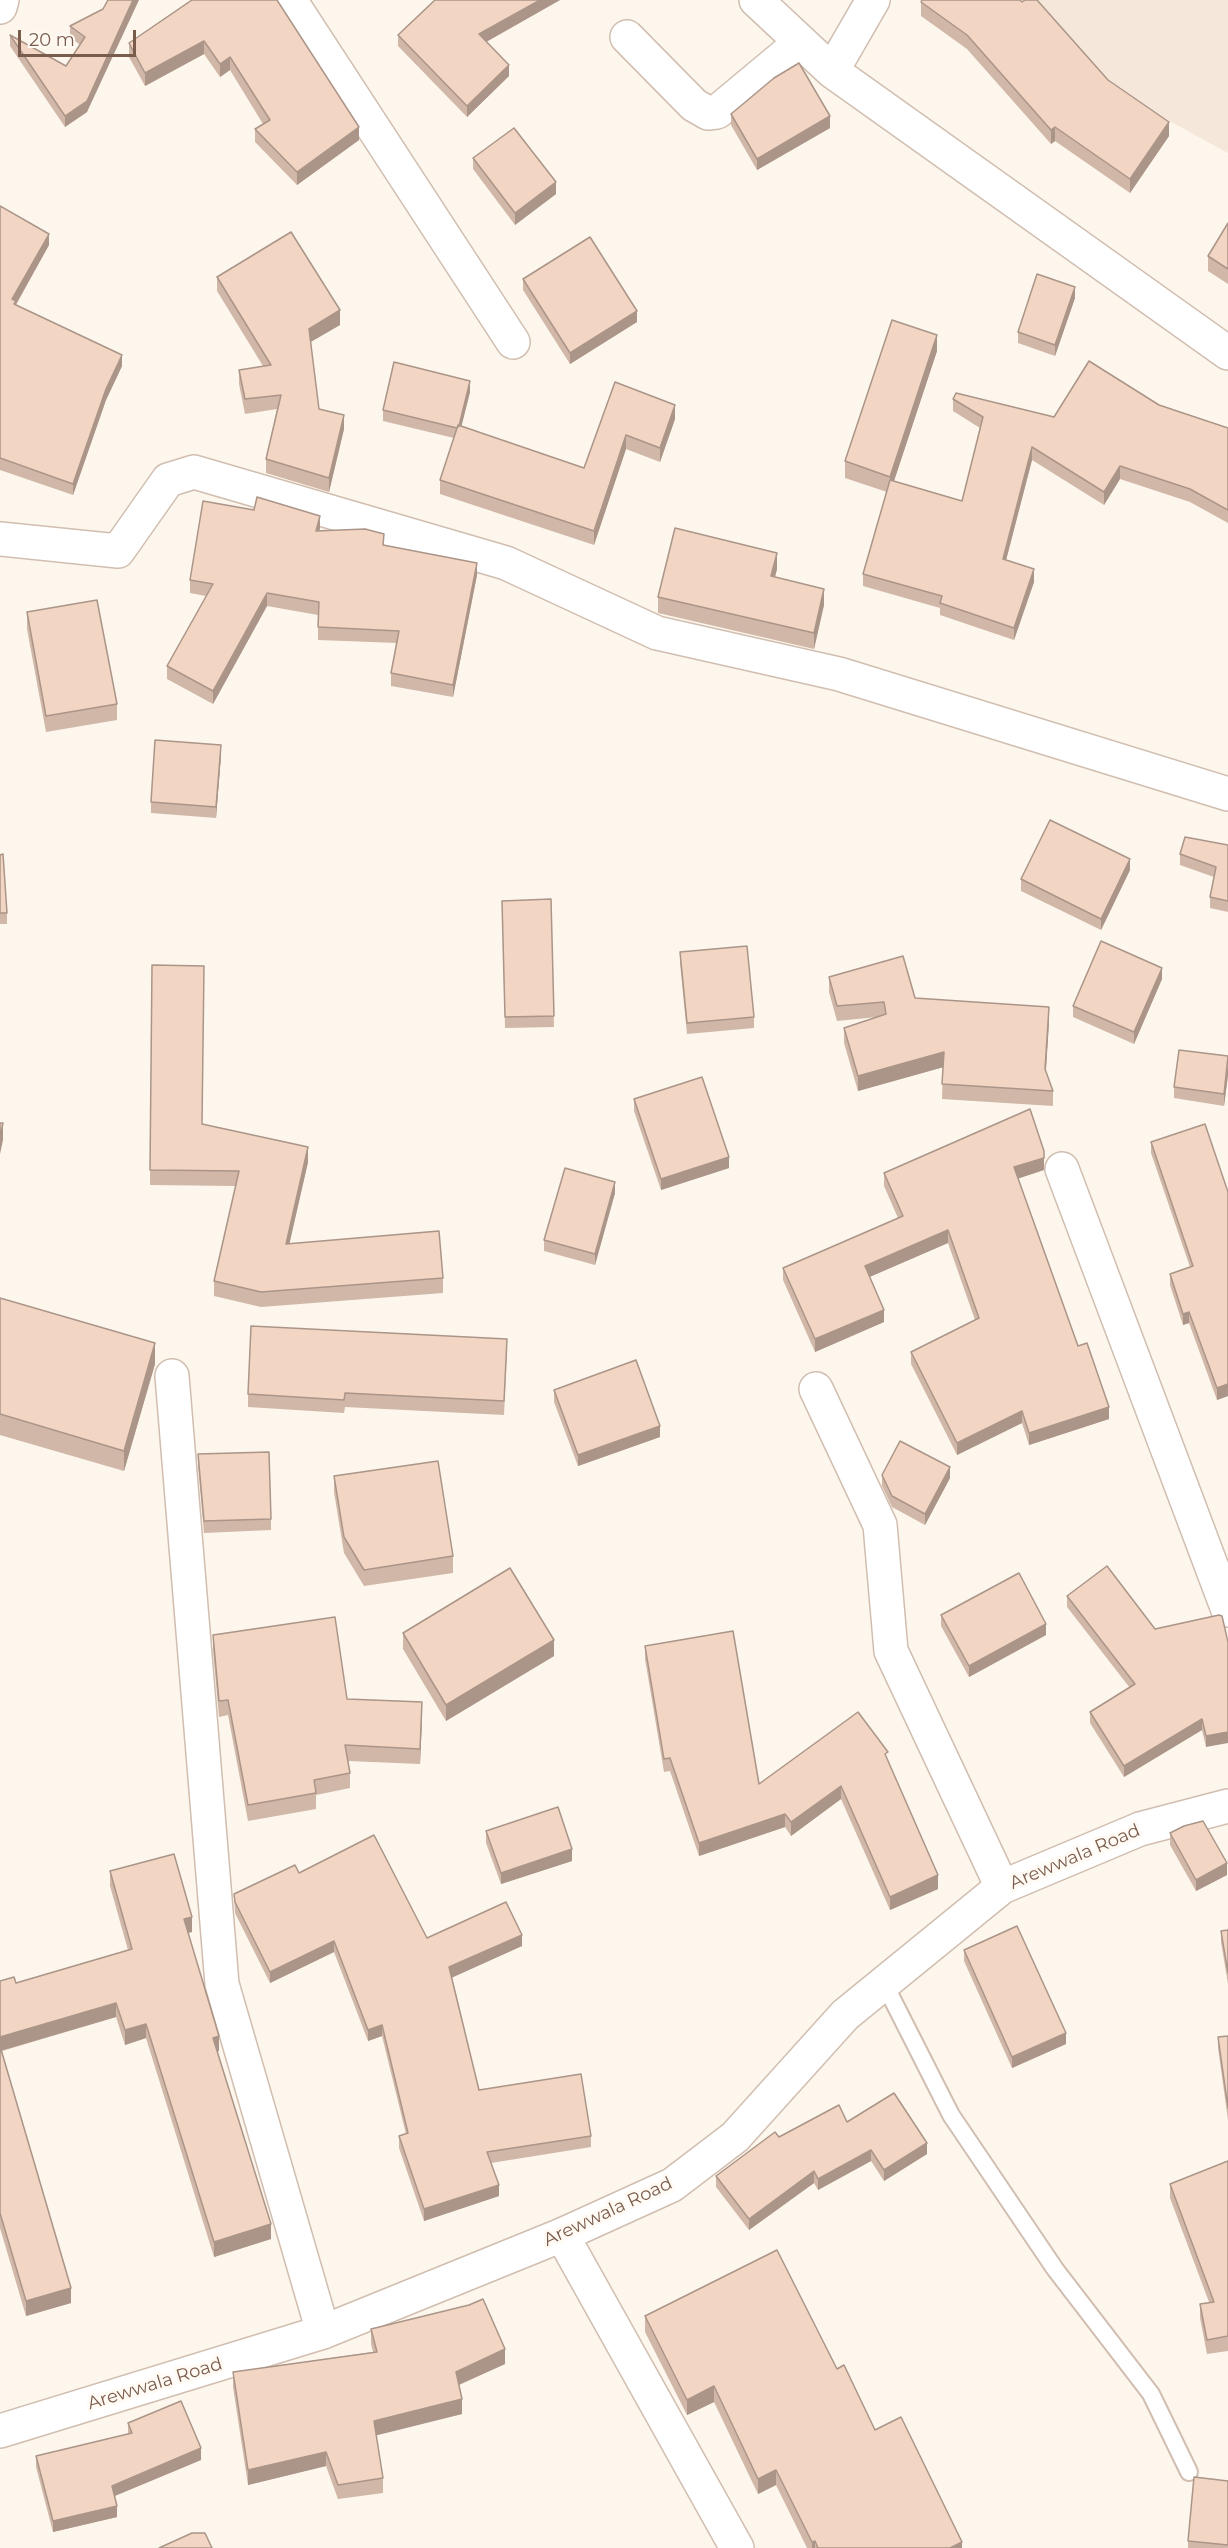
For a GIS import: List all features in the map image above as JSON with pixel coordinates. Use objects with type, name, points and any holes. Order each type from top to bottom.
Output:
[{"type":"street","points":[[0,7],[2,0]]},
{"type":"street","points":[[290,0],[513,342]]},
{"type":"street","points":[[756,0],[832,71],[1228,353]]},
{"type":"street","points":[[832,71],[873,0]]},
{"type":"street","points":[[627,37],[694,105],[708,113],[717,112],[801,42]]},
{"type":"street","points":[[0,539],[118,551],[168,480],[194,472],[506,563],[657,633],[839,674],[1228,794]]},
{"type":"street","points":[[1062,1168],[1228,1610]]},
{"type":"street","points":[[172,1376],[222,1984],[323,2332]]},
{"type":"street","points":[[816,1389],[880,1525],[891,1651],[1002,1887]]},
{"type":"street","name":"Arewwala Road","points":[[0,2431],[323,2332],[562,2235],[672,2185],[735,2137],[846,2015],[1002,1887],[1140,1829],[1228,1806]]},
{"type":"street","points":[[562,2235],[737,2548]]},
{"type":"lane","points":[[884,1983],[951,2115],[1055,2269],[1151,2394],[1189,2472]]},
{"type":"shaded area","points":[[948,0],[1228,0],[1228,153]]},
{"type":"building","points":[[108,0],[133,0],[87,101],[65,116],[10,35],[66,66],[85,37],[70,26],[103,9]]},
{"type":"building","points":[[192,0],[277,0],[359,127],[297,172],[255,129],[270,120],[230,57],[220,64],[204,41],[145,73],[129,43]]},
{"type":"building","points":[[435,0],[540,0],[479,34],[509,65],[467,106],[398,35]]},
{"type":"building","points":[[922,0],[1020,0],[1022,2],[1037,0],[1108,80],[1169,122],[1130,179],[1055,127],[1051,130],[967,35],[921,2]]},
{"type":"building","points":[[799,63],[830,116],[757,159],[731,114],[774,78]]},
{"type":"building","points":[[514,128],[556,182],[515,213],[473,158]]},
{"type":"building","points":[[0,206],[49,234],[12,299],[16,301],[14,304],[122,355],[106,389],[73,484],[0,458]]},
{"type":"building","points":[[1228,223],[1228,269],[1208,256]]},
{"type":"building","points":[[291,232],[340,310],[309,329],[319,409],[344,415],[329,478],[266,459],[281,395],[245,399],[239,370],[271,365],[217,277]]},
{"type":"building","points":[[590,237],[637,311],[570,353],[523,279]]},
{"type":"building","points":[[1037,274],[1075,287],[1055,345],[1018,332]]},
{"type":"building","points":[[892,320],[937,335],[890,477],[845,461]]},
{"type":"building","points":[[1089,361],[1159,405],[1228,428],[1228,510],[1190,489],[1120,466],[1104,492],[1032,447],[1003,559],[1034,569],[1014,628],[940,603],[942,596],[863,574],[890,480],[962,501],[983,417],[953,399],[956,393],[1054,417]]},
{"type":"building","points":[[394,362],[470,381],[457,428],[383,410]]},
{"type":"building","points":[[615,382],[675,405],[660,448],[626,435],[594,531],[440,480],[458,425],[584,468]]},
{"type":"building","points":[[257,497],[320,516],[316,531],[365,529],[384,534],[383,545],[477,563],[453,685],[391,673],[399,631],[318,627],[319,602],[267,593],[213,691],[167,666],[213,584],[190,580],[203,501],[254,510]]},
{"type":"building","points":[[675,528],[777,553],[771,576],[824,589],[814,633],[658,597]]},
{"type":"building","points":[[97,600],[117,704],[46,716],[27,612]]},
{"type":"building","points":[[155,740],[221,745],[216,807],[151,802]]},
{"type":"building","points":[[1050,820],[1130,859],[1101,919],[1021,879]]},
{"type":"building","points":[[1185,837],[1228,845],[1228,901],[1210,897],[1216,867],[1180,854]]},
{"type":"building","points":[[3,854],[7,913],[0,913],[0,855]]},
{"type":"building","points":[[551,899],[554,1016],[505,1017],[502,901]]},
{"type":"building","points":[[1101,941],[1162,968],[1134,1032],[1073,1006]]},
{"type":"building","points":[[747,946],[754,1017],[687,1023],[680,952]]},
{"type":"building","points":[[903,956],[915,998],[1049,1007],[1045,1069],[1053,1091],[942,1084],[944,1052],[858,1076],[844,1028],[886,1014],[884,1002],[837,1006],[829,977]]},
{"type":"building","points":[[152,965],[204,966],[202,1124],[308,1147],[286,1244],[439,1231],[443,1278],[261,1292],[214,1281],[239,1171],[150,1170]]},
{"type":"building","points":[[1179,1050],[1228,1056],[1224,1094],[1174,1087]]},
{"type":"building","points":[[702,1077],[729,1157],[661,1179],[634,1099]]},
{"type":"building","points":[[1030,1109],[1044,1151],[1044,1158],[1014,1167],[1078,1346],[1087,1343],[1109,1407],[1029,1433],[1022,1411],[957,1443],[911,1352],[979,1318],[948,1230],[865,1266],[884,1310],[815,1339],[783,1268],[903,1216],[884,1173]]},
{"type":"building","points":[[1205,1124],[1228,1192],[1228,1384],[1217,1388],[1189,1312],[1183,1314],[1170,1274],[1193,1266],[1151,1142]]},
{"type":"building","points":[[565,1168],[615,1182],[595,1254],[544,1240]]},
{"type":"building","points":[[0,1298],[155,1343],[124,1451],[0,1414]]},
{"type":"building","points":[[251,1326],[507,1339],[504,1401],[345,1393],[344,1400],[248,1394]]},
{"type":"building","points":[[636,1360],[660,1426],[578,1455],[554,1390]]},
{"type":"building","points":[[900,1441],[950,1467],[925,1514],[892,1496],[882,1475]]},
{"type":"building","points":[[269,1452],[271,1519],[204,1521],[198,1454]]},
{"type":"building","points":[[438,1461],[453,1556],[364,1570],[344,1537],[334,1476]]},
{"type":"building","points":[[1107,1566],[1155,1629],[1222,1616],[1228,1642],[1228,1732],[1206,1736],[1202,1719],[1124,1766],[1090,1712],[1135,1684],[1067,1596]]},
{"type":"building","points":[[510,1568],[554,1640],[446,1705],[403,1633]]},
{"type":"building","points":[[1019,1573],[1046,1624],[969,1666],[941,1615]]},
{"type":"building","points":[[335,1617],[347,1699],[422,1702],[420,1749],[345,1745],[350,1773],[314,1780],[316,1793],[248,1805],[228,1700],[219,1701],[213,1635]]},
{"type":"building","points":[[733,1631],[759,1784],[858,1712],[888,1752],[885,1754],[938,1875],[890,1897],[841,1786],[791,1822],[785,1814],[699,1843],[670,1758],[664,1759],[645,1646]]},
{"type":"building","points":[[558,1807],[572,1849],[501,1873],[486,1831]]},
{"type":"building","points":[[1203,1821],[1227,1863],[1196,1880],[1170,1833]]},
{"type":"building","points":[[374,1835],[427,1938],[506,1902],[522,1935],[449,1967],[479,2090],[581,2074],[591,2136],[487,2152],[499,2185],[424,2209],[399,2136],[408,2133],[382,2025],[368,2030],[334,1941],[270,1972],[235,1902],[234,1894],[295,1865],[299,1873]]},
{"type":"building","points":[[174,1854],[192,1917],[184,1919],[219,2036],[213,2038],[271,2224],[214,2242],[146,2024],[125,2030],[116,2003],[0,2037],[0,1981],[14,1977],[16,1983],[132,1949],[110,1871]]},
{"type":"building","points":[[1017,1926],[1066,2033],[1012,2057],[964,1950]]},
{"type":"building","points":[[1228,1930],[1228,1973],[1221,1931]]},
{"type":"building","points":[[1228,2036],[1228,2108],[1218,2037]]},
{"type":"building","points":[[0,2046],[71,2288],[26,2301],[0,2213]]},
{"type":"building","points":[[894,2093],[927,2143],[884,2170],[871,2150],[818,2179],[814,2171],[749,2219],[716,2176],[775,2132],[779,2137],[839,2105],[847,2122]]},
{"type":"building","points":[[1228,2161],[1228,2336],[1207,2340],[1200,2304],[1214,2302],[1170,2184]]},
{"type":"building","points":[[777,2250],[837,2369],[844,2365],[875,2430],[901,2417],[962,2542],[950,2548],[818,2548],[815,2541],[812,2542],[776,2470],[758,2479],[714,2386],[687,2400],[645,2316]]},
{"type":"building","points":[[483,2299],[505,2349],[456,2372],[462,2399],[374,2421],[383,2478],[338,2485],[326,2452],[248,2470],[233,2372],[377,2352],[371,2329],[469,2305]]},
{"type":"building","points":[[181,2401],[201,2448],[112,2486],[117,2506],[53,2521],[36,2456],[132,2433],[128,2423]]},
{"type":"building","points":[[1194,2477],[1228,2481],[1228,2545],[1188,2541]]},
{"type":"building","points":[[192,2533],[205,2533],[212,2548],[159,2548]]}]
